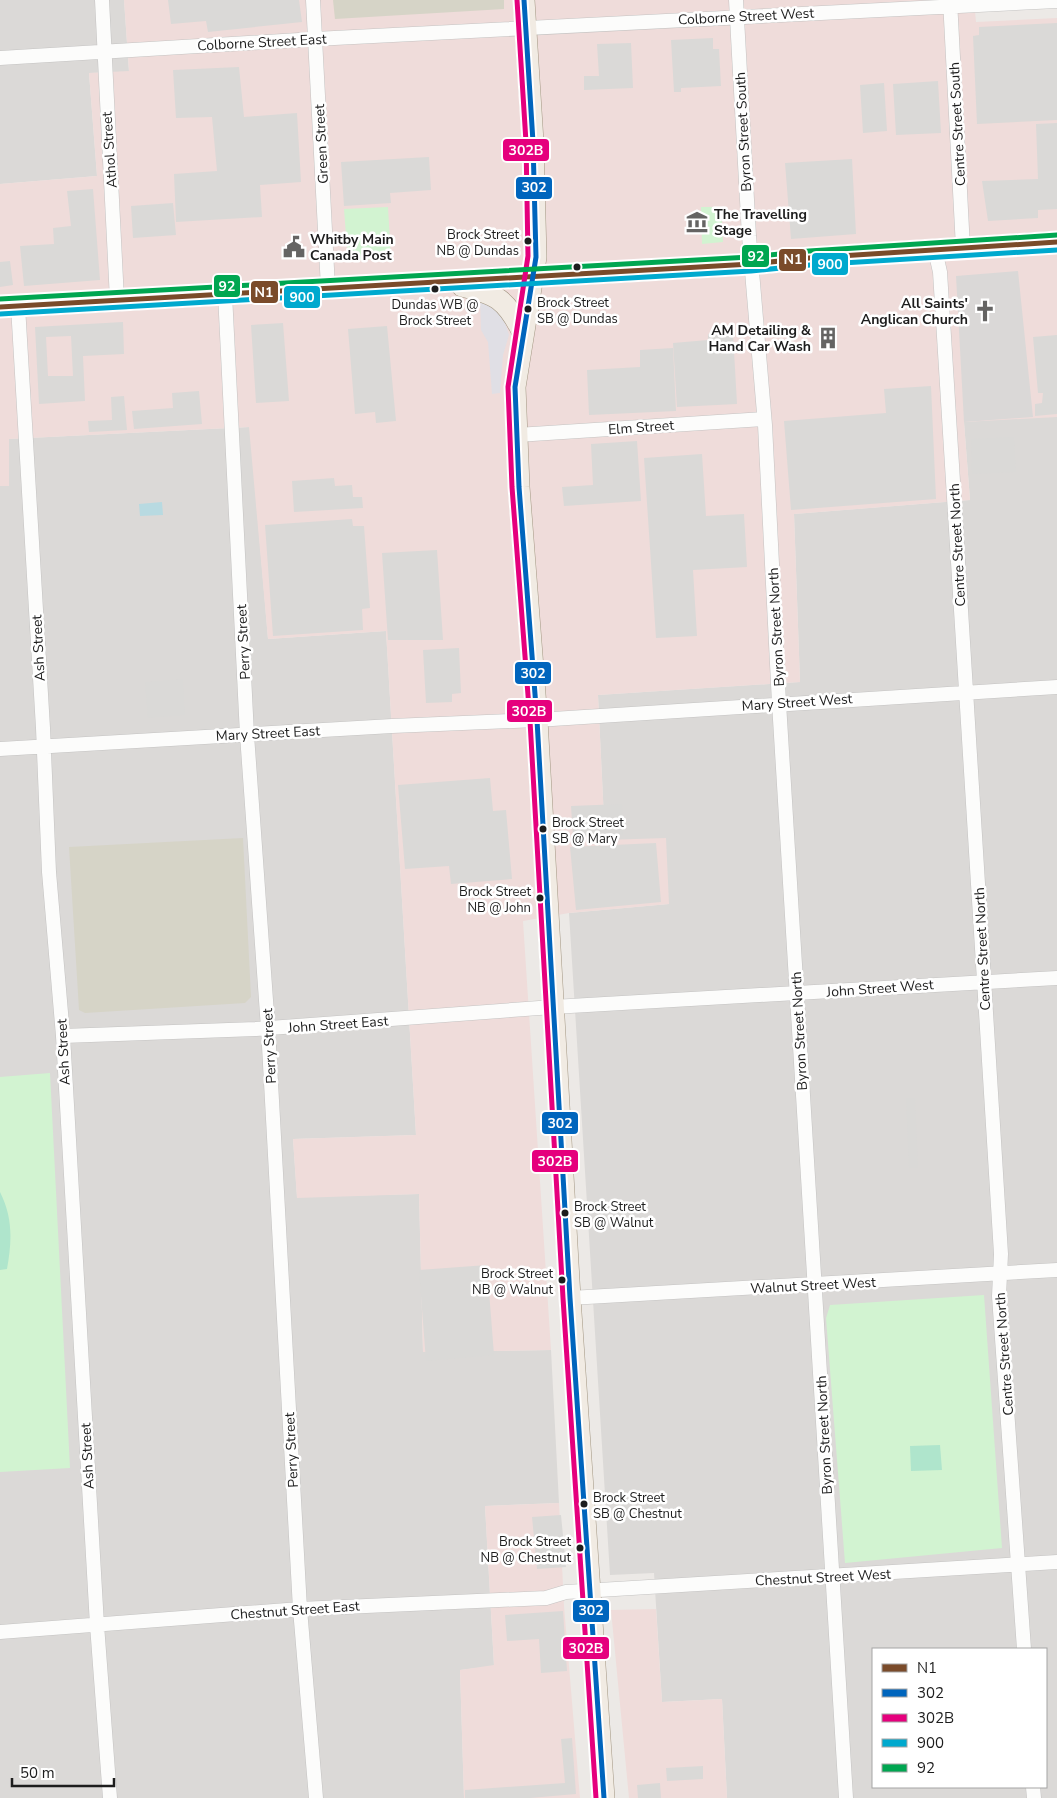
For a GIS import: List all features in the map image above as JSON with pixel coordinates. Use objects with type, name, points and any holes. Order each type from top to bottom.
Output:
[{"type":"main road","points":[[524,0],[533,152],[536,256],[535,277],[522,330],[515,388],[520,520],[536,720],[570,1298],[604,1798]]},
{"type":"main road","points":[[9,306],[751,264],[1057,242]]},
{"type":"main road","points":[[446,282],[483,291],[502,300],[512,310],[522,330]]},
{"type":"street","name":"Athol Street","points":[[102,0],[103,52],[117,300]]},
{"type":"street","name":"Green Street","points":[[313,0],[328,288]]},
{"type":"street","name":"Byron Street South","points":[[736,0],[751,264]]},
{"type":"street","name":"Colborne Street West","points":[[525,29],[738,17],[950,2],[1057,1]]},
{"type":"street","name":"Centre Street South","points":[[950,2],[964,248]]},
{"type":"street","name":"Colborne Street East","points":[[0,58],[316,39],[525,29]]},
{"type":"street","name":"Centre Street North","points":[[935,250],[940,272],[1024,1648]]},
{"type":"street","name":"Byron Street North","points":[[751,264],[764,419],[846,1798]]},
{"type":"street","name":"Perry Street","points":[[225,294],[247,734],[268,1028],[300,1609],[316,1798]]},
{"type":"street","name":"Ash Street","points":[[9,306],[44,746],[49,872],[63,1036],[97,1625],[110,1798]]},
{"type":"street","name":"Elm Street","points":[[517,435],[764,419]]},
{"type":"street","name":"Mary Street West","points":[[536,720],[780,703],[1057,687]]},
{"type":"street","name":"Mary Street East","points":[[0,749],[247,734],[536,720]]},
{"type":"street","name":"John Street West","points":[[553,1007],[1057,978]]},
{"type":"street","name":"John Street East","points":[[63,1036],[268,1028],[553,1007]]},
{"type":"street","name":"Walnut Street West","points":[[570,1298],[1057,1270]]},
{"type":"street","name":"Chestnut Street West","points":[[589,1590],[1057,1562]]},
{"type":"street","name":"Chestnut Street East","points":[[0,1632],[300,1609],[546,1598],[566,1592],[589,1590]]},
{"type":"shaded area","points":[[0,0],[124,0],[129,72],[89,73],[97,176],[0,184]]},
{"type":"shaded area","points":[[124,0],[974,0],[976,22],[1057,18],[1057,417],[964,422],[970,500],[794,514],[800,682],[598,695],[605,840],[666,838],[669,904],[569,913],[523,921],[551,1350],[423,1352],[419,1194],[297,1198],[293,1139],[416,1135],[386,631],[268,639],[249,427],[9,439],[9,486],[0,486],[0,184],[97,176],[89,73],[129,71]]},
{"type":"shaded area","points":[[168,0],[299,0],[302,22],[208,32],[206,21],[171,24]]},
{"type":"shaded area","points":[[333,0],[504,0],[504,9],[335,19]]},
{"type":"shaded area","points":[[1057,23],[1057,120],[977,124],[973,36],[979,35],[979,27]]},
{"type":"shaded area","points":[[713,38],[713,49],[719,49],[721,86],[681,88],[681,92],[674,92],[671,40]]},
{"type":"shaded area","points":[[631,43],[633,88],[584,90],[584,76],[599,76],[597,44]]},
{"type":"shaded area","points":[[239,67],[244,117],[297,113],[301,182],[260,185],[262,217],[176,222],[174,174],[217,171],[212,117],[176,118],[173,70]]},
{"type":"shaded area","points":[[938,81],[941,133],[896,135],[893,84]]},
{"type":"shaded area","points":[[884,83],[887,131],[863,133],[860,85]]},
{"type":"shaded area","points":[[1057,123],[1057,209],[1038,210],[1038,218],[988,221],[982,181],[1038,179],[1036,124]]},
{"type":"shaded area","points":[[429,157],[431,190],[390,193],[391,203],[344,206],[341,162]]},
{"type":"shaded area","points":[[852,159],[856,234],[791,239],[785,163]]},
{"type":"shaded area","points":[[93,189],[100,280],[24,286],[20,246],[54,244],[53,228],[71,226],[67,191]]},
{"type":"shaded area","points":[[173,203],[176,235],[133,238],[131,206]]},
{"type":"shaded area","points":[[10,261],[13,285],[0,287],[0,262]]},
{"type":"shaded area","points":[[1018,271],[1033,417],[964,422],[956,276]]},
{"type":"shaded area","points":[[480,299],[489,301],[504,319],[509,335],[503,355],[500,393],[492,394],[488,342],[481,330]]},
{"type":"shaded area","points":[[123,322],[124,354],[83,356],[85,401],[39,404],[35,327]],"holes":[[[71,336],[73,376],[48,376],[46,337]]]},
{"type":"shaded area","points":[[283,323],[289,401],[256,403],[251,325]]},
{"type":"shaded area","points":[[387,326],[396,421],[376,423],[375,412],[355,414],[348,329]]},
{"type":"shaded area","points":[[733,333],[737,404],[677,407],[673,343],[708,340],[708,334]]},
{"type":"shaded area","points":[[1057,335],[1057,414],[1035,416],[1035,404],[1042,403],[1043,393],[1038,393],[1033,337]]},
{"type":"shaded area","points":[[673,348],[676,411],[589,415],[587,370],[640,367],[640,350]]},
{"type":"shaded area","points":[[931,386],[936,499],[791,510],[784,421],[886,413],[884,389]]},
{"type":"shaded area","points":[[199,391],[202,424],[134,429],[132,411],[173,408],[172,393]]},
{"type":"shaded area","points":[[124,396],[127,430],[89,432],[88,421],[112,420],[111,397]]},
{"type":"shaded area","points":[[1057,417],[1057,1798],[727,1798],[722,1699],[662,1702],[654,1573],[610,1575],[569,913],[669,904],[605,840],[598,695],[800,682],[794,514],[970,500],[964,422]]},
{"type":"shaded area","points":[[250,427],[268,639],[386,631],[416,1135],[293,1139],[297,1197],[419,1194],[423,1352],[551,1350],[559,1503],[485,1506],[494,1666],[460,1670],[464,1798],[0,1798],[0,486],[9,486],[8,439]]},
{"type":"shaded area","points":[[1014,437],[1016,472],[972,474],[971,439]]},
{"type":"shaded area","points":[[637,441],[641,501],[564,506],[562,487],[593,485],[591,444]]},
{"type":"shaded area","points":[[702,454],[706,516],[744,514],[747,567],[693,570],[697,636],[656,638],[644,458]]},
{"type":"shaded area","points":[[334,478],[335,486],[352,485],[353,497],[362,497],[363,508],[294,512],[292,481]]},
{"type":"shaded area","points":[[352,519],[353,526],[364,526],[370,608],[362,609],[363,630],[273,636],[265,525]]},
{"type":"shaded area","points":[[437,550],[443,640],[388,640],[382,553]]},
{"type":"shaded area","points":[[459,648],[461,693],[452,694],[452,702],[426,703],[423,650]]},
{"type":"shaded area","points":[[183,679],[185,715],[148,718],[145,682]]},
{"type":"shaded area","points":[[490,778],[493,811],[506,810],[512,879],[451,884],[449,866],[405,869],[398,785]]},
{"type":"shaded area","points":[[622,804],[623,835],[573,837],[571,806]]},
{"type":"shaded area","points":[[243,838],[251,997],[245,1003],[85,1013],[79,1010],[69,847]]},
{"type":"shaded area","points":[[656,843],[661,902],[576,910],[570,847]]},
{"type":"shaded area","points":[[906,1098],[915,1098],[918,1168],[909,1168]]},
{"type":"shaded area","points":[[487,1265],[494,1355],[426,1361],[419,1270]]},
{"type":"shaded area","points":[[559,1503],[564,1606],[580,1798],[464,1798],[460,1670],[494,1665],[485,1506]]},
{"type":"shaded area","points":[[561,1515],[566,1567],[537,1569],[532,1517]]},
{"type":"shaded area","points":[[656,1609],[662,1702],[722,1699],[727,1798],[629,1798],[611,1610]]},
{"type":"shaded area","points":[[563,1611],[567,1671],[541,1673],[539,1639],[507,1641],[505,1615]]},
{"type":"shaded area","points":[[572,1738],[576,1794],[530,1798],[465,1798],[465,1790],[565,1783],[561,1739]]},
{"type":"shaded area","points":[[703,1766],[703,1779],[667,1781],[666,1768]]},
{"type":"shaded area","points":[[660,1783],[661,1798],[638,1798],[637,1785]]},
{"type":"green space","points":[[388,207],[391,258],[348,261],[344,209]]},
{"type":"green space","points":[[701,207],[721,207],[723,242],[702,244]]},
{"type":"green space","points":[[50,1073],[70,1468],[0,1472],[0,1077]]},
{"type":"green space","points":[[0,1192],[9,1220],[10,1249],[7,1269],[0,1270]]},
{"type":"green space","points":[[984,1295],[1002,1548],[845,1563],[826,1318],[830,1305]]},
{"type":"green space","points":[[940,1445],[942,1470],[911,1471],[910,1446]]},
{"type":"water","points":[[162,502],[163,515],[140,516],[139,504]]},
{"type":"transit line","name":"302B","points":[[517,0],[526,142],[528,256],[508,387],[512,487],[530,721],[563,1298],[596,1798]]},
{"type":"transit line","name":"302","points":[[524,0],[533,142],[536,257],[515,387],[519,487],[537,720],[570,1298],[604,1798]]},
{"type":"transit line","name":"92","points":[[0,299],[750,257],[809,251],[1057,235]]},
{"type":"transit line","name":"N1","points":[[0,307],[751,264],[809,258],[1057,242]]},
{"type":"transit line","name":"900","points":[[0,314],[751,271],[810,265],[1057,250]]},
{"type":"place","name":"The Travelling Stage","points":[[697,222]]},
{"type":"place","name":"Brock Street NB @ Dundas","points":[[528,241]]},
{"type":"place","name":"Whitby Main Canada Post","points":[[294,247]]},
{"type":"place","name":"Dundas WB @ Brock Street","points":[[435,289]]},
{"type":"place","name":"Brock Street SB @ Dundas","points":[[528,309]]},
{"type":"place","name":"All Saints' Anglican Church","points":[[985,311]]},
{"type":"place","name":"AM Detailing & Hand Car Wash","points":[[828,338]]},
{"type":"place","name":"Brock Street SB @ Mary","points":[[543,829]]},
{"type":"place","name":"Brock Street NB @ John","points":[[540,898]]},
{"type":"place","name":"Brock Street SB @ Walnut","points":[[565,1213]]},
{"type":"place","name":"Brock Street NB @ Walnut","points":[[562,1280]]},
{"type":"place","name":"Brock Street SB @ Chestnut","points":[[584,1504]]},
{"type":"place","name":"Brock Street NB @ Chestnut","points":[[580,1548]]}]
